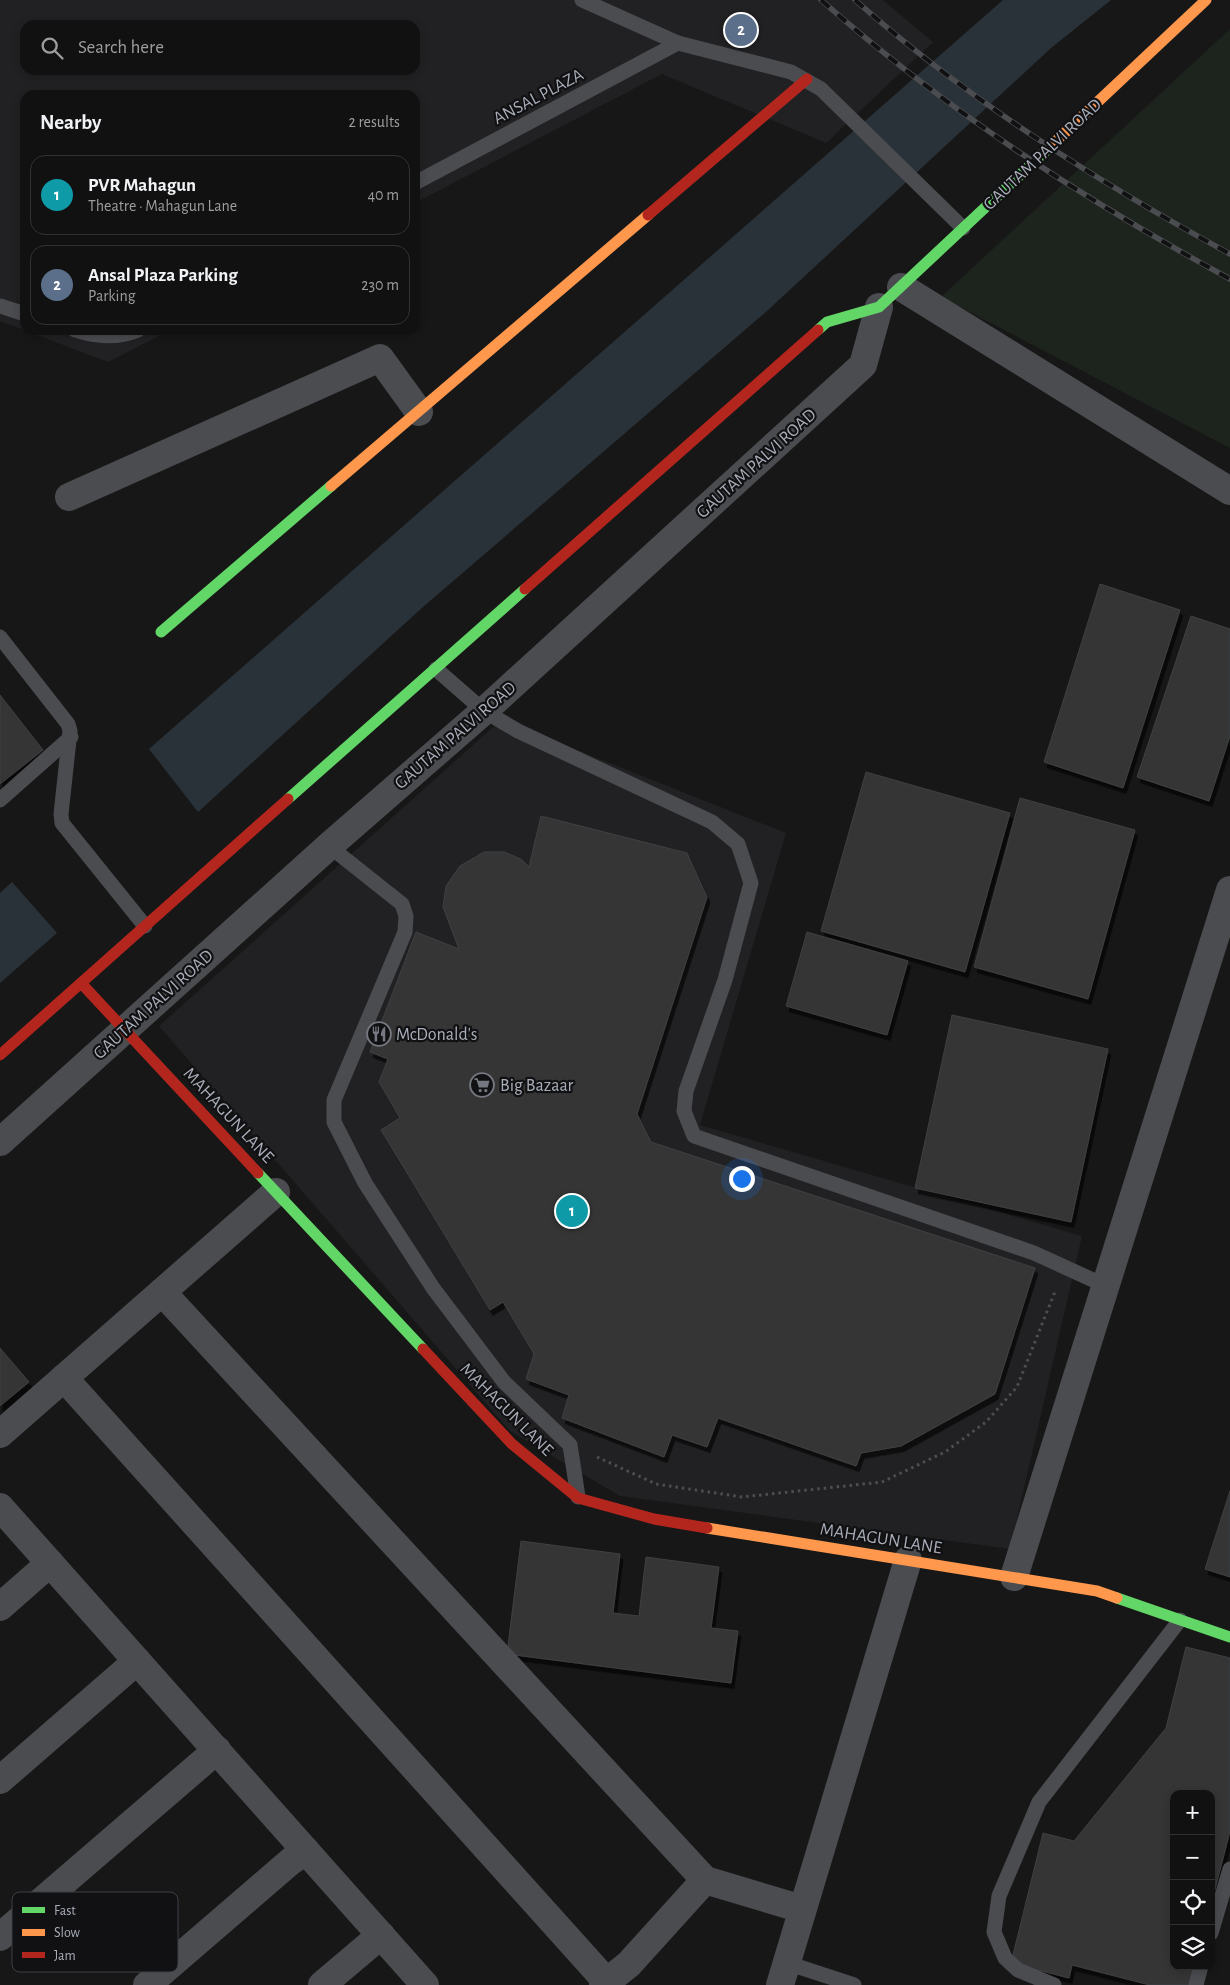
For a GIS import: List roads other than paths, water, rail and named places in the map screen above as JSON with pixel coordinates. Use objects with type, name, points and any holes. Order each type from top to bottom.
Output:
[{"type":"street","name":"GAUTAM PALVI ROAD","points":[[0,1055],[827,322],[879,307],[1206,0]]},
{"type":"street","points":[[161,632],[807,79]]},
{"type":"street","points":[[901,287],[1230,491]]},
{"type":"street","name":"GAUTAM PALVI ROAD","points":[[0,1142],[329,846],[484,711],[863,365],[879,307]]},
{"type":"street","points":[[69,497],[380,358],[419,412]]},
{"type":"street","points":[[1014,1577],[1230,890]]},
{"type":"street","name":"MAHAGUN LANE","points":[[81,983],[512,1444],[578,1498],[654,1519],[1097,1591],[1230,1638]]},
{"type":"street","points":[[0,1434],[276,1192]]},
{"type":"street","points":[[162,1292],[705,1880],[802,1909]]},
{"type":"street","points":[[64,1378],[605,1983],[629,1964],[705,1880]]},
{"type":"street","points":[[0,1507],[426,1985]]},
{"type":"street","points":[[783,1974],[908,1560]]},
{"type":"street","points":[[0,1607],[50,1562]]},
{"type":"street","points":[[0,1780],[137,1661]]},
{"type":"street","points":[[52,1892],[217,1750]]},
{"type":"street","points":[[178,1958],[291,1861],[306,1851]]},
{"type":"street","points":[[0,1937],[12,1927]]},
{"type":"street","points":[[322,1985],[381,1935]]},
{"type":"street","points":[[146,1985],[161,1972]]},
{"type":"lane","points":[[582,0],[678,43],[791,72],[807,79],[821,89],[963,228]]},
{"type":"lane","name":"ANSAL PLAZA","points":[[420,180],[678,43]]},
{"type":"lane","points":[[0,306],[20,312]]},
{"type":"lane","points":[[90,335],[126,335]]},
{"type":"lane","points":[[0,637],[68,724],[71,737],[61,814],[62,823],[145,926]]},
{"type":"lane","points":[[436,668],[484,711],[518,731],[712,822],[738,844],[751,883],[725,980],[686,1091],[684,1111],[694,1136],[1034,1253],[1106,1286]]},
{"type":"lane","points":[[0,800],[71,737]]},
{"type":"lane","points":[[329,846],[402,904],[406,916],[405,932],[334,1100],[334,1122],[365,1183],[433,1288],[504,1382],[570,1445],[578,1498]]},
{"type":"lane","points":[[1054,1985],[1018,1970],[1005,1958],[994,1932],[999,1896],[1039,1802],[1180,1620]]},
{"type":"lane","points":[[1213,1925],[1230,1869]]},
{"type":"lane","points":[[1196,1985],[1201,1970]]},
{"type":"lane","points":[[783,1974],[854,1985]]},
{"type":"railway","points":[[821,0],[917,79],[1018,151],[1069,185],[1175,249],[1230,279]]},
{"type":"railway","points":[[855,0],[943,72],[1035,138],[1132,198],[1230,254]]},
{"type":"place","name":"Ansal Plaza Parking","points":[[741,30]]},
{"type":"place","name":"McDonald's","points":[[379,1034]]},
{"type":"place","name":"Big Bazaar","points":[[482,1085]]},
{"type":"place","name":"PVR Mahagun","points":[[572,1211]]}]
